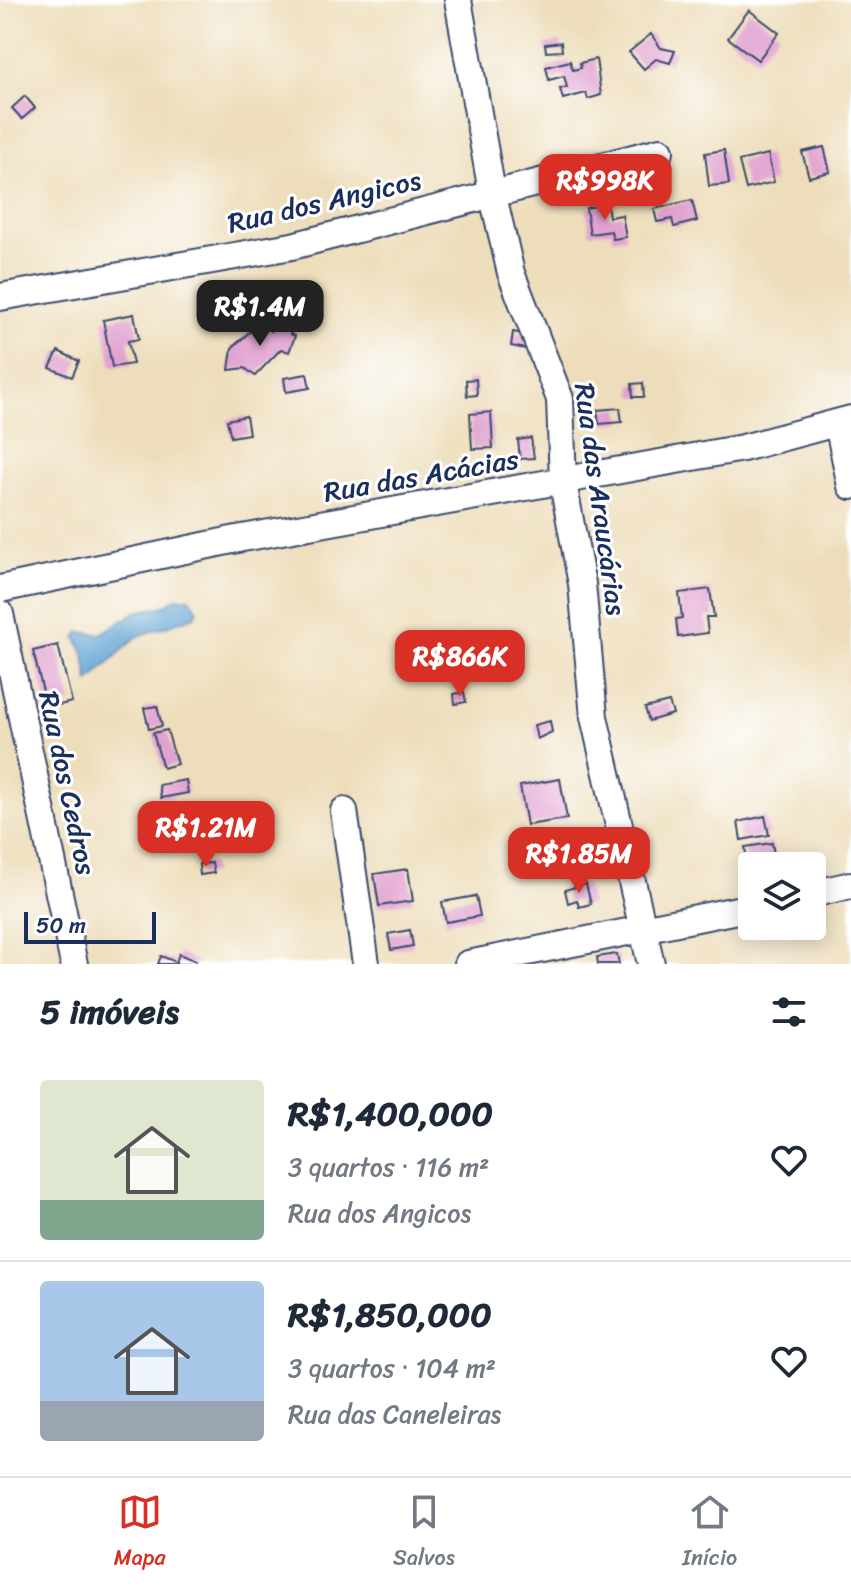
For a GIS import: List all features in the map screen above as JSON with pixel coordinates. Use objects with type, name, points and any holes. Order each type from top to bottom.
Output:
[{"type":"street","name":"Rua das Araucárias","points":[[458,0],[492,192],[511,273],[560,399],[563,483],[582,584],[594,717],[651,964]]},
{"type":"street","name":"Rua dos Angicos","points":[[0,297],[292,246],[660,151]]},
{"type":"street","name":"Rua das Acácias","points":[[0,589],[237,539],[563,483],[743,448],[844,421]]},
{"type":"street","points":[[844,421],[851,486]]},
{"type":"street","name":"Rua dos Cedros","points":[[0,614],[74,964]]},
{"type":"street","points":[[344,811],[366,964]]},
{"type":"street","points":[[826,891],[851,885]]},
{"type":"street","points":[[468,964],[738,910]]},
{"type":"water","points":[[176,598],[190,598],[198,610],[195,616],[136,637],[89,682],[85,656],[76,637],[80,632],[101,634],[136,612],[164,606]]},
{"type":"building","points":[[749,10],[779,33],[758,60],[728,38]]},
{"type":"building","points":[[651,34],[661,48],[675,51],[670,63],[656,59],[644,69],[629,52]]},
{"type":"building","points":[[561,42],[562,51],[546,52],[545,44]]},
{"type":"building","points":[[596,59],[601,95],[588,99],[586,93],[563,99],[560,89],[567,87],[564,76],[549,80],[546,67],[570,61],[573,70],[581,68],[580,63]]},
{"type":"building","points":[[25,96],[35,108],[22,119],[12,108]]},
{"type":"building","points":[[824,147],[830,172],[809,177],[802,152]]},
{"type":"building","points":[[724,150],[729,184],[709,186],[705,153]]},
{"type":"building","points":[[768,154],[774,182],[746,189],[739,161]]},
{"type":"building","points":[[692,200],[697,221],[674,227],[672,219],[657,222],[654,209]]},
{"type":"building","points":[[607,204],[609,217],[622,215],[626,237],[613,239],[611,231],[590,234],[586,208]]},
{"type":"building","points":[[134,314],[139,339],[128,341],[133,364],[112,367],[103,320]]},
{"type":"building","points":[[258,324],[263,330],[267,325],[271,331],[274,324],[292,330],[290,334],[295,336],[289,352],[281,349],[255,376],[245,368],[229,370],[232,348]]},
{"type":"building","points":[[513,332],[528,335],[526,349],[511,346]]},
{"type":"building","points":[[58,351],[79,361],[72,377],[50,368]]},
{"type":"building","points":[[307,374],[310,388],[286,392],[284,378]]},
{"type":"building","points":[[476,379],[477,395],[467,396],[466,380]]},
{"type":"building","points":[[643,383],[644,397],[633,397],[632,384]]},
{"type":"building","points":[[620,408],[622,422],[599,424],[597,410]]},
{"type":"building","points":[[491,412],[493,448],[472,449],[470,414]]},
{"type":"building","points":[[246,416],[249,434],[231,437],[227,420]]},
{"type":"building","points":[[531,438],[534,458],[520,459],[518,440]]},
{"type":"building","points":[[710,589],[714,617],[706,617],[708,633],[678,637],[676,619],[682,618],[679,593]]},
{"type":"building","points":[[487,630],[506,631],[505,646],[487,645]]},
{"type":"building","points":[[472,643],[473,652],[458,653],[457,645]]},
{"type":"building","points":[[58,645],[72,702],[47,708],[33,651]]},
{"type":"building","points":[[464,692],[466,702],[455,704],[454,694]]},
{"type":"building","points":[[669,702],[673,714],[649,721],[645,708]]},
{"type":"building","points":[[157,706],[162,726],[149,729],[144,708]]},
{"type":"building","points":[[550,721],[552,732],[537,739],[534,725]]},
{"type":"building","points":[[167,730],[177,764],[163,768],[153,733]]},
{"type":"building","points":[[560,779],[567,819],[527,825],[520,786]]},
{"type":"building","points":[[186,780],[188,793],[161,798],[159,785]]},
{"type":"building","points":[[765,816],[769,835],[741,840],[738,822]]},
{"type":"building","points":[[772,843],[774,852],[746,852],[745,847]]},
{"type":"building","points":[[212,863],[214,873],[200,875],[199,864]]},
{"type":"building","points":[[408,869],[413,901],[379,906],[374,874]]},
{"type":"building","points":[[586,884],[591,904],[579,907],[577,900],[568,903],[565,890]]},
{"type":"building","points":[[476,896],[480,916],[446,922],[442,902]]},
{"type":"building","points":[[410,930],[413,946],[391,950],[388,934]]},
{"type":"building","points":[[179,954],[196,961],[195,964],[158,964],[161,956],[176,962]]},
{"type":"building","points":[[617,954],[619,964],[598,964],[597,957]]}]
